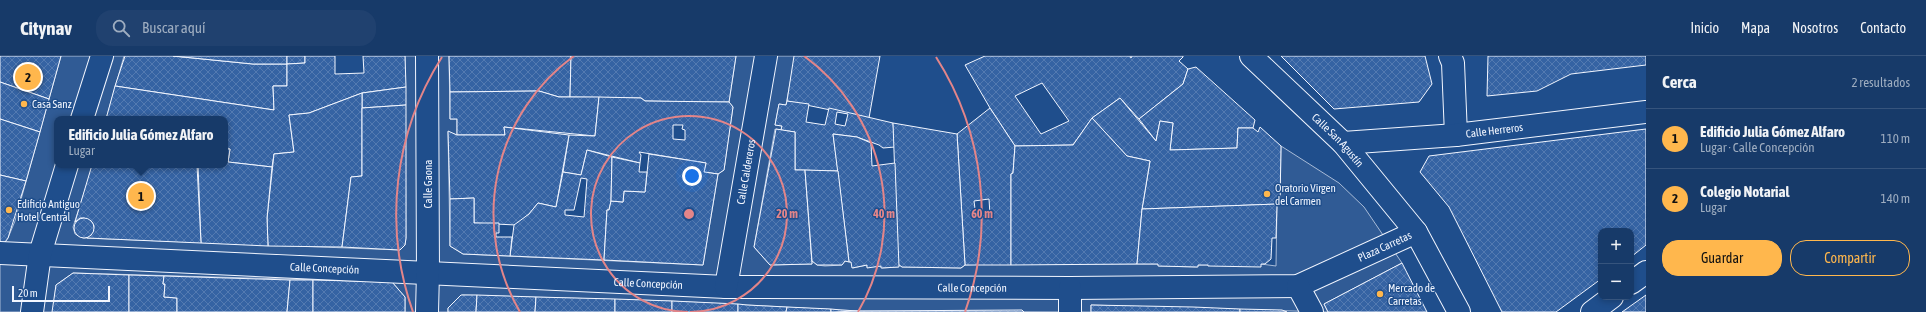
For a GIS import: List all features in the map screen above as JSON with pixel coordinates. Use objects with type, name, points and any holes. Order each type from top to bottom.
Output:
[{"type":"street","points":[[83,116],[102,56]]},
{"type":"street","name":"Calle Gaona","points":[[426,312],[428,272],[427,56]]},
{"type":"street","name":"Calle Caldereros","points":[[726,287],[766,56]]},
{"type":"street","name":"Calle San Agustín","points":[[1251,56],[1343,143],[1416,232]]},
{"type":"street","points":[[1450,56],[1453,63],[1456,135]]},
{"type":"street","name":"Calle Herreros","points":[[1343,143],[1456,135],[1646,112]]},
{"type":"street","points":[[32,312],[40,254],[66,168]]},
{"type":"street","name":"Plaza Carretas","points":[[1298,286],[1416,232],[1459,312]]},
{"type":"street","name":"Calle Concepción","points":[[0,253],[726,287],[1070,288],[1298,286]]},
{"type":"street","points":[[1634,281],[1646,272]]},
{"type":"street","points":[[1298,286],[1312,312]]},
{"type":"street","points":[[1070,288],[1070,312]]},
{"type":"street","points":[[1592,312],[1608,300]]},
{"type":"shaded area","points":[[61,56],[124,56],[107,116],[54,116],[54,168],[92,168],[73,227],[75,234],[83,238],[400,250],[405,245],[406,238],[405,56],[449,56],[450,119],[457,119],[457,135],[448,132],[450,246],[463,254],[703,265],[718,174],[724,170],[733,107],[729,102],[736,56],[795,56],[786,105],[779,104],[775,125],[782,126],[781,130],[775,129],[754,247],[770,265],[812,264],[812,261],[814,261],[817,265],[825,266],[842,265],[845,261],[851,262],[853,268],[867,265],[867,267],[881,266],[882,268],[898,267],[898,264],[902,267],[961,268],[965,265],[987,264],[1158,264],[1159,266],[1197,267],[1198,265],[1261,264],[1276,266],[1277,204],[1280,204],[1281,146],[1339,183],[1364,207],[1402,263],[1324,304],[1328,312],[1091,305],[1091,312],[859,311],[670,301],[462,295],[448,308],[448,312],[405,312],[405,297],[392,282],[73,273],[56,285],[53,312],[0,312],[0,243],[5,242],[8,238],[15,221]]},
{"type":"building","points":[[0,56],[61,56],[49,99],[0,82]]},
{"type":"building","points":[[125,56],[173,56],[253,64],[287,64],[287,86],[273,86],[274,110],[115,86]]},
{"type":"building","points":[[173,56],[287,56],[287,64],[253,64]]},
{"type":"building","points":[[287,56],[305,56],[305,63],[287,64]]},
{"type":"building","points":[[305,56],[335,56],[335,74],[364,73],[363,56],[405,56],[406,87],[362,93],[309,113],[289,115],[294,152],[274,154],[272,167],[228,162],[230,149],[228,149],[228,116],[107,116],[115,86],[274,110],[273,86],[287,86],[287,64],[305,63]]},
{"type":"building","points":[[449,56],[571,56],[570,97],[559,97],[539,91],[450,92]]},
{"type":"building","points":[[571,56],[736,56],[729,102],[704,102],[645,101],[641,98],[570,97]]},
{"type":"building","points":[[794,56],[880,56],[869,118],[787,101]]},
{"type":"building","points":[[985,56],[1130,56],[1131,58],[1132,56],[1183,56],[1179,61],[1188,69],[1183,84],[1139,119],[1120,98],[1092,118],[1073,145],[1015,146],[990,108],[965,65]],"holes":[[[1042,83],[1069,121],[1041,134],[1015,96]]]},
{"type":"building","points":[[1281,56],[1425,56],[1432,84],[1419,102],[1334,109]]},
{"type":"building","points":[[1488,56],[1646,56],[1646,65],[1571,74],[1537,91],[1487,96]]},
{"type":"building","points":[[1196,67],[1255,120],[1253,128],[1238,128],[1237,148],[1170,150],[1173,123],[1160,121],[1156,141],[1139,119],[1183,84],[1188,69]]},
{"type":"building","name":"Casa Sanz","points":[[0,82],[49,99],[40,132],[0,119]]},
{"type":"building","points":[[406,87],[406,105],[362,108],[362,93]]},
{"type":"building","points":[[539,91],[559,97],[599,97],[595,136],[504,127],[505,135],[457,135],[457,119],[450,119],[450,92]]},
{"type":"building","points":[[362,93],[362,176],[351,177],[342,247],[268,246],[267,218],[274,154],[294,152],[289,115],[309,113]]},
{"type":"building","points":[[599,97],[641,98],[645,101],[729,102],[733,107],[724,170],[718,174],[704,172],[706,163],[639,152],[641,155],[640,163],[587,150],[581,175],[563,172],[569,135],[595,136]],"holes":[[[673,125],[683,125],[682,129],[685,130],[685,140],[673,139]]]},
{"type":"building","points":[[1120,98],[1156,141],[1160,121],[1173,123],[1170,150],[1237,148],[1238,128],[1253,128],[1258,132],[1260,127],[1281,146],[1280,204],[1142,209],[1150,161],[1127,156],[1092,118]]},
{"type":"building","points":[[787,101],[809,104],[806,122],[825,125],[829,108],[893,123],[895,147],[883,148],[879,145],[857,137],[833,134],[838,171],[795,170],[795,132],[781,130],[782,126],[775,125],[779,104],[786,105]],"holes":[[[837,112],[848,114],[845,126],[835,124]]]},
{"type":"building","points":[[406,105],[405,245],[400,250],[342,247],[351,177],[362,176],[362,108]]},
{"type":"building","points":[[990,108],[1015,146],[1013,173],[1011,174],[1011,265],[965,265],[957,134]],"holes":[[[989,199],[990,215],[976,216],[974,201]]]},
{"type":"building","points":[[1092,118],[1127,156],[1150,161],[1142,209],[1137,264],[1011,265],[1011,174],[1013,173],[1015,146],[1073,145]]},
{"type":"building","points":[[0,119],[40,132],[26,181],[0,175]]},
{"type":"building","points":[[893,123],[957,134],[965,265],[961,268],[902,267],[898,264]]},
{"type":"building","points":[[504,127],[569,135],[556,207],[538,203],[529,214],[516,225],[474,223],[474,198],[450,199],[448,131],[457,135],[505,135]]},
{"type":"building","points":[[776,129],[795,132],[795,170],[805,170],[812,264],[770,265],[754,247]]},
{"type":"building","points":[[1646,129],[1646,245],[1634,255],[1634,228],[1598,228],[1598,281],[1556,312],[1502,312],[1449,207],[1420,172],[1429,156]]},
{"type":"building","points":[[833,134],[857,137],[871,143],[872,166],[895,163],[899,267],[881,268],[881,266],[867,268],[867,265],[852,268],[851,262],[849,262]]},
{"type":"building","points":[[228,149],[230,149],[228,162]]},
{"type":"building","points":[[587,150],[612,157],[611,201],[609,210],[607,210],[604,260],[510,256],[514,225],[529,214],[538,203],[556,207],[563,172],[581,175]],"holes":[[[581,178],[587,179],[584,217],[565,215],[565,210],[574,210]]]},
{"type":"building","points":[[649,154],[706,163],[704,172],[718,174],[703,265],[604,260],[607,210],[609,210],[611,201],[623,202],[624,191],[645,192]]},
{"type":"building","points":[[612,157],[640,163],[639,172],[647,172],[645,192],[624,191],[623,202],[611,201]]},
{"type":"building","points":[[228,162],[272,167],[267,218],[268,246],[201,243],[198,168],[228,168]]},
{"type":"building","points":[[91,168],[197,168],[201,243],[87,238],[93,232],[94,226],[92,222],[84,218],[80,218],[75,222]]},
{"type":"building","points":[[805,170],[838,171],[849,262],[845,261],[842,265],[817,265],[812,261]]},
{"type":"building","name":"Edificio Antiguo Hotel Central","points":[[0,175],[26,181],[8,238],[5,242],[0,243]]},
{"type":"building","points":[[474,198],[474,223],[499,223],[499,233],[496,233],[496,237],[512,237],[510,256],[463,254],[450,246],[450,199]]},
{"type":"building","points":[[1277,204],[1276,238],[1272,238],[1271,259],[1265,264],[1261,264],[1261,267],[1198,265],[1198,267],[1137,264],[1142,209]]},
{"type":"building","points":[[80,218],[88,218],[94,224],[94,232],[88,238],[80,238],[74,232],[74,224]]},
{"type":"building","name":"Mercado de Carretas","points":[[1402,263],[1427,312],[1328,312],[1324,304]]},
{"type":"building","points":[[73,273],[129,275],[129,312],[52,312],[56,285]]},
{"type":"building","points":[[129,275],[164,276],[164,297],[177,298],[177,312],[129,312]]},
{"type":"building","points":[[164,276],[290,280],[287,312],[177,312],[177,298],[164,297]]},
{"type":"building","points":[[290,280],[313,280],[313,312],[287,312]]},
{"type":"building","points":[[313,280],[392,282],[405,297],[405,312],[313,312]]},
{"type":"building","points":[[461,295],[477,295],[476,312],[448,312],[448,308]]},
{"type":"building","points":[[477,295],[536,297],[535,312],[476,312]]},
{"type":"building","points":[[1646,295],[1646,312],[1622,312]]},
{"type":"building","points":[[536,297],[615,299],[615,312],[535,312]]},
{"type":"building","points":[[615,299],[672,301],[672,312],[615,312]]},
{"type":"building","points":[[672,301],[738,304],[738,312],[672,312]]},
{"type":"building","points":[[738,304],[787,307],[786,312],[738,312]]},
{"type":"building","points":[[1091,305],[1240,309],[1240,312],[1091,312]]},
{"type":"building","points":[[787,307],[831,309],[831,312],[786,312]]},
{"type":"building","points":[[831,309],[841,310],[859,311],[831,312]]},
{"type":"building","points":[[1240,309],[1282,310],[1287,312],[1240,312]]},
{"type":"building","points":[[1022,310],[1024,312],[859,312],[860,311]]},
{"type":"place","name":"Colegio Notarial","points":[[28,77]]},
{"type":"place","name":"Casa Sanz","points":[[24,104]]},
{"type":"place","name":"Oratorio Virgen del Carmen","points":[[1267,194]]},
{"type":"place","name":"Edificio Julia Gómez Alfaro","points":[[141,196]]},
{"type":"place","name":"Edificio Antiguo Hotel Central","points":[[9,210]]},
{"type":"place","name":"Mercado de Carretas","points":[[1380,294]]}]
